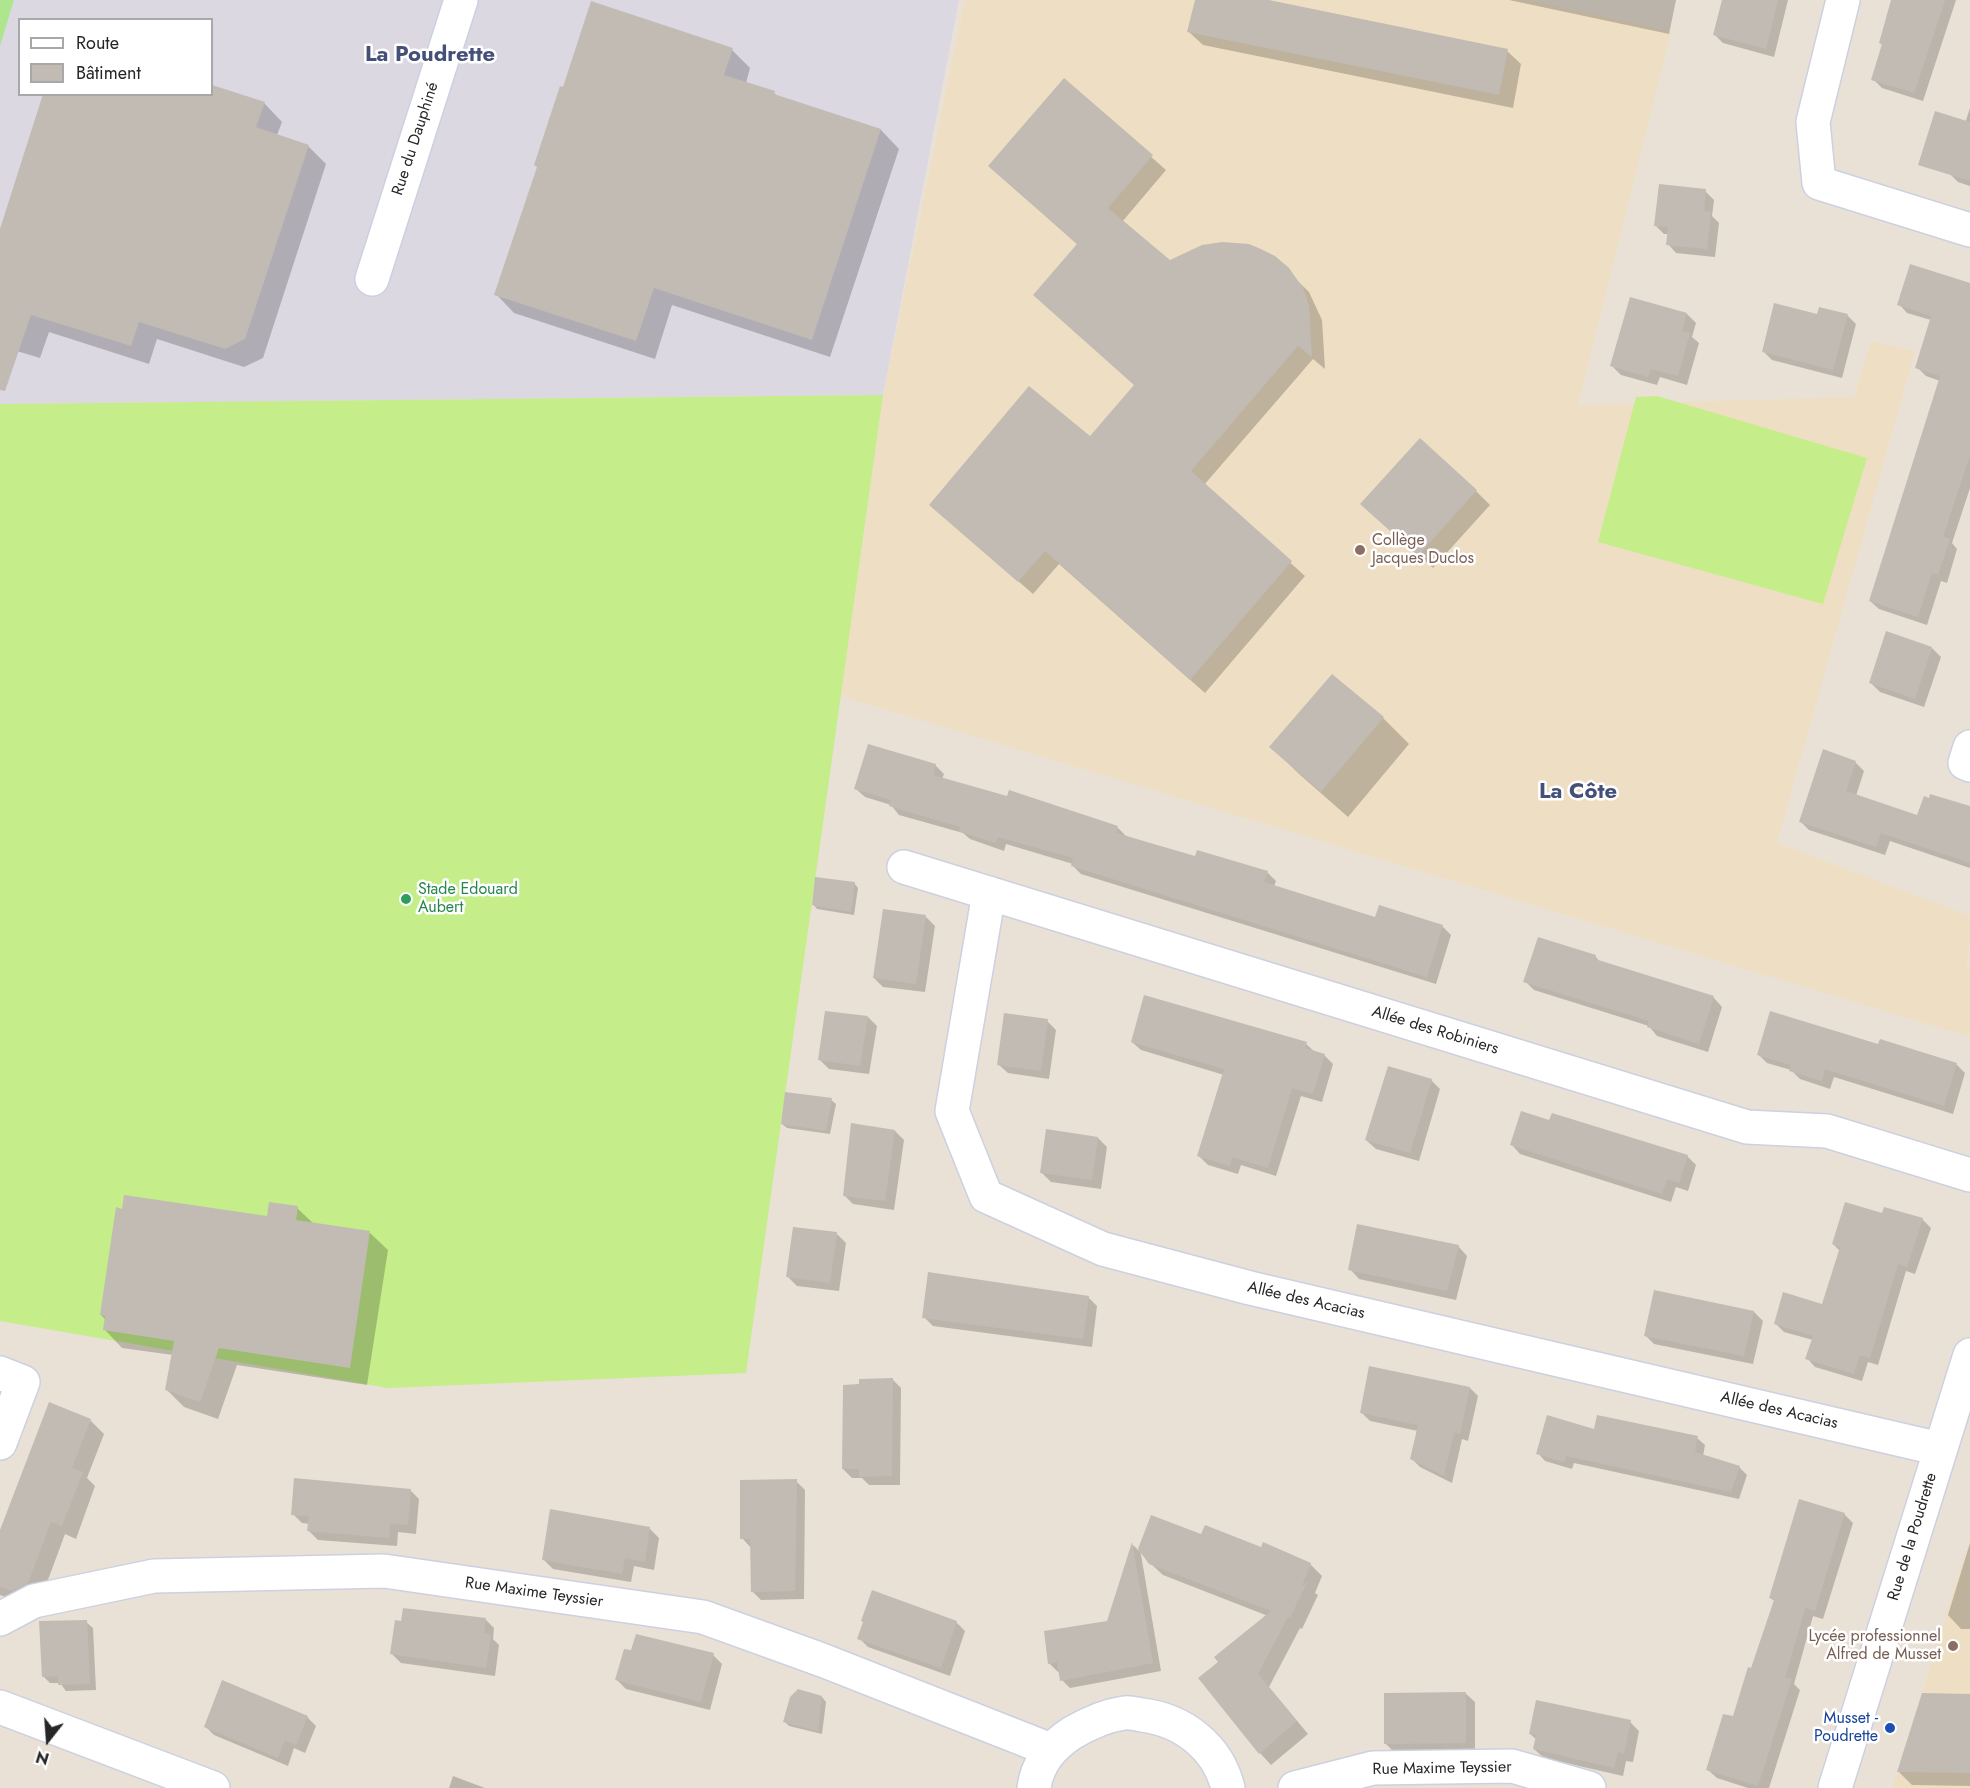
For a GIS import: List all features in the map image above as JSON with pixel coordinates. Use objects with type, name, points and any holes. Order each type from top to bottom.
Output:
[{"type":"street","name":"Rue du Dauphiné","points":[[372,279],[461,0]]},
{"type":"street","points":[[1843,0],[1813,122],[1819,183],[1970,230]]},
{"type":"street","points":[[1970,747],[1965,763],[1970,765]]},
{"type":"street","name":"Allée des Robiniers","points":[[904,867],[1747,1127],[1827,1131],[1970,1176]]},
{"type":"street","name":"Allée des Acacias","points":[[989,892],[952,1111],[986,1196],[1103,1249],[1250,1288],[1940,1449]]},
{"type":"street","name":"Rue de la Poudrette","points":[[1835,1788],[1970,1354]]},
{"type":"street","points":[[0,1373],[23,1382],[0,1443]]},
{"type":"street","name":"Rue Maxime Teyssier","points":[[0,1619],[34,1601],[154,1576],[384,1571],[703,1617],[822,1660],[1051,1750]]},
{"type":"street","points":[[0,1707],[213,1788]]},
{"type":"street","points":[[1034,1788],[1035,1776],[1051,1750],[1064,1738],[1094,1720],[1126,1713],[1160,1717],[1186,1729],[1212,1753],[1225,1775],[1228,1788]]},
{"type":"street","name":"Rue Maxime Teyssier","points":[[1295,1788],[1373,1768],[1512,1766],[1589,1788]]},
{"type":"shaded area","points":[[13,0],[959,0],[883,395],[0,404],[0,42]]},
{"type":"shaded area","name":"Collège Jacques Duclos","points":[[965,0],[1528,0],[1671,31],[1578,405],[1854,397],[1871,341],[1915,351],[1777,843],[1970,916],[1970,942],[1966,965],[1970,967],[1970,1037],[841,696],[883,395]]},
{"type":"shaded area","name":"Lycée professionnel Alfred de Musset","points":[[1970,1538],[1970,1788],[1892,1788],[1901,1761]]},
{"type":"green space","points":[[0,0],[14,0],[0,46]]},
{"type":"green space","name":"Stade Edouard Aubert","points":[[883,395],[746,1373],[388,1388],[0,1321],[0,404]]},
{"type":"green space","points":[[1657,396],[1867,458],[1823,604],[1598,542],[1636,397]]},
{"type":"building","points":[[1195,0],[1269,0],[1508,49],[1499,95],[1187,32]]},
{"type":"building","points":[[1722,0],[1778,0],[1766,49],[1713,35]]},
{"type":"building","points":[[1891,0],[1945,0],[1914,93],[1871,80],[1882,44],[1879,43]]},
{"type":"building","points":[[591,1],[733,48],[724,75],[881,129],[812,340],[654,288],[636,341],[494,295],[537,167],[534,165],[560,86],[563,87]]},
{"type":"building","points":[[1064,78],[1153,155],[1108,208],[1170,260],[1202,245],[1222,242],[1249,244],[1261,249],[1275,256],[1289,268],[1303,288],[1309,305],[1312,357],[1298,346],[1191,471],[1292,561],[1190,680],[1045,551],[1018,582],[929,505],[1029,386],[1090,436],[1134,385],[1033,295],[1077,244],[988,166]]},
{"type":"building","points":[[213,85],[265,102],[256,127],[309,145],[245,339],[225,349],[139,322],[131,346],[31,315],[5,391],[0,390],[0,229],[42,96],[213,96]]},
{"type":"building","points":[[1935,111],[1970,122],[1970,181],[1918,165]]},
{"type":"building","points":[[1659,184],[1706,189],[1704,211],[1711,212],[1707,249],[1666,245],[1668,227],[1654,226]]},
{"type":"building","points":[[1910,264],[1970,283],[1970,455],[1943,537],[1950,539],[1938,575],[1932,573],[1918,617],[1869,601],[1940,376],[1915,368],[1931,316],[1897,305]]},
{"type":"building","points":[[1630,297],[1687,313],[1682,331],[1690,333],[1678,376],[1651,369],[1648,377],[1610,366]]},
{"type":"building","points":[[1774,303],[1817,314],[1819,307],[1848,314],[1833,370],[1762,352]]},
{"type":"building","points":[[1420,438],[1477,490],[1418,556],[1360,504]]},
{"type":"building","points":[[1886,631],[1932,647],[1915,699],[1869,683]]},
{"type":"building","points":[[1332,674],[1384,717],[1321,792],[1269,747]]},
{"type":"building","points":[[868,744],[936,764],[933,775],[1007,796],[1009,790],[1118,826],[1116,833],[1195,856],[1197,850],[1268,871],[1264,882],[1375,917],[1379,905],[1443,925],[1427,977],[1071,866],[1073,858],[998,837],[995,843],[959,831],[960,827],[889,806],[891,800],[854,789]]},
{"type":"building","points":[[1823,749],[1856,761],[1846,791],[1917,815],[1924,796],[1929,798],[1930,794],[1970,806],[1970,863],[1881,833],[1876,847],[1799,822]]},
{"type":"building","points":[[815,877],[855,882],[851,912],[812,905]]},
{"type":"building","points":[[883,909],[926,915],[916,984],[873,978]]},
{"type":"building","points":[[1538,937],[1596,955],[1595,959],[1714,996],[1699,1044],[1647,1027],[1649,1021],[1523,982]]},
{"type":"building","points":[[1144,995],[1307,1042],[1305,1048],[1325,1054],[1313,1094],[1292,1088],[1268,1168],[1232,1157],[1230,1166],[1197,1156],[1224,1069],[1131,1042]]},
{"type":"building","points":[[825,1011],[868,1016],[860,1066],[818,1060]]},
{"type":"building","points":[[1770,1011],[1878,1044],[1880,1039],[1957,1063],[1944,1106],[1825,1069],[1822,1081],[1789,1071],[1791,1065],[1757,1055]]},
{"type":"building","points":[[1004,1013],[1048,1019],[1041,1071],[997,1065]]},
{"type":"building","points":[[1388,1066],[1432,1079],[1410,1153],[1365,1140]]},
{"type":"building","points":[[785,1092],[832,1098],[826,1131],[781,1124]]},
{"type":"building","points":[[1521,1111],[1549,1120],[1552,1113],[1688,1155],[1679,1183],[1667,1179],[1662,1194],[1510,1145]]},
{"type":"building","points":[[851,1123],[895,1130],[885,1201],[843,1196]]},
{"type":"building","points":[[1046,1129],[1098,1137],[1092,1180],[1040,1173]]},
{"type":"building","points":[[124,1195],[267,1216],[269,1202],[298,1206],[296,1220],[370,1231],[350,1368],[219,1348],[200,1402],[165,1390],[174,1341],[103,1330],[105,1316],[100,1315],[116,1207],[122,1209]]},
{"type":"building","points":[[1845,1202],[1882,1213],[1884,1207],[1923,1218],[1907,1267],[1898,1264],[1870,1358],[1860,1355],[1854,1374],[1805,1359],[1813,1336],[1774,1324],[1783,1292],[1822,1304],[1840,1247],[1832,1244]]},
{"type":"building","points":[[1357,1224],[1459,1245],[1447,1291],[1348,1270]]},
{"type":"building","points":[[793,1227],[837,1232],[830,1283],[786,1277]]},
{"type":"building","points":[[928,1272],[1089,1296],[1083,1339],[922,1318]]},
{"type":"building","points":[[1654,1290],[1754,1311],[1744,1356],[1644,1336]]},
{"type":"building","points":[[1369,1366],[1470,1387],[1460,1434],[1454,1432],[1444,1476],[1410,1459],[1418,1425],[1360,1413]]},
{"type":"building","points":[[893,1378],[892,1476],[859,1477],[859,1469],[842,1469],[843,1385],[859,1384],[859,1379]]},
{"type":"building","points":[[49,1402],[91,1419],[72,1468],[83,1472],[62,1526],[51,1522],[28,1583],[12,1591],[0,1587],[0,1530]]},
{"type":"building","points":[[1547,1415],[1594,1429],[1597,1415],[1698,1436],[1695,1452],[1740,1466],[1731,1492],[1566,1456],[1564,1462],[1536,1454]]},
{"type":"building","points":[[294,1478],[411,1489],[408,1525],[390,1523],[389,1538],[307,1531],[309,1516],[291,1515]]},
{"type":"building","points":[[797,1479],[795,1591],[751,1592],[750,1539],[740,1539],[740,1480]]},
{"type":"building","points":[[1799,1499],[1845,1513],[1815,1611],[1805,1608],[1785,1678],[1792,1679],[1758,1786],[1706,1770],[1723,1714],[1733,1716],[1748,1667],[1751,1668],[1774,1600],[1769,1598]]},
{"type":"building","points":[[550,1509],[650,1527],[645,1562],[625,1558],[622,1574],[542,1560]]},
{"type":"building","points":[[1151,1515],[1201,1534],[1205,1525],[1261,1547],[1263,1542],[1311,1563],[1302,1586],[1307,1582],[1290,1618],[1288,1617],[1258,1674],[1297,1721],[1259,1754],[1198,1678],[1218,1662],[1214,1657],[1271,1611],[1149,1564],[1138,1549]]},
{"type":"building","points":[[1132,1542],[1153,1663],[1060,1681],[1057,1662],[1048,1664],[1044,1631],[1107,1621]]},
{"type":"building","points":[[872,1590],[957,1621],[941,1668],[857,1639]]},
{"type":"building","points":[[403,1608],[486,1618],[484,1633],[491,1635],[486,1668],[390,1654],[395,1620],[401,1621]]},
{"type":"building","points":[[87,1620],[90,1684],[58,1685],[58,1676],[42,1677],[39,1621]]},
{"type":"building","points":[[636,1634],[714,1653],[701,1702],[615,1680],[624,1649],[631,1650]]},
{"type":"building","points":[[222,1680],[308,1716],[296,1745],[285,1740],[278,1758],[204,1727]]},
{"type":"building","points":[[798,1689],[822,1696],[818,1731],[783,1722],[790,1697]]},
{"type":"building","points":[[1466,1692],[1466,1743],[1384,1744],[1384,1693]]},
{"type":"building","points":[[1922,1693],[1970,1694],[1970,1773],[1897,1772]]},
{"type":"building","points":[[1536,1700],[1631,1720],[1624,1754],[1618,1752],[1614,1768],[1533,1749],[1536,1735],[1529,1734]]},
{"type":"place","name":"Collège Jacques Duclos","points":[[1360,550]]},
{"type":"place","name":"Stade Edouard Aubert","points":[[406,899]]},
{"type":"place","name":"Lycée professionnel Alfred de Musset","points":[[1953,1646]]},
{"type":"place","name":"Musset - Poudrette","points":[[1890,1728]]},
{"type":"district","name":"La Poudrette","points":[[430,56]]},
{"type":"district","name":"La Côte","points":[[1578,793]]}]
